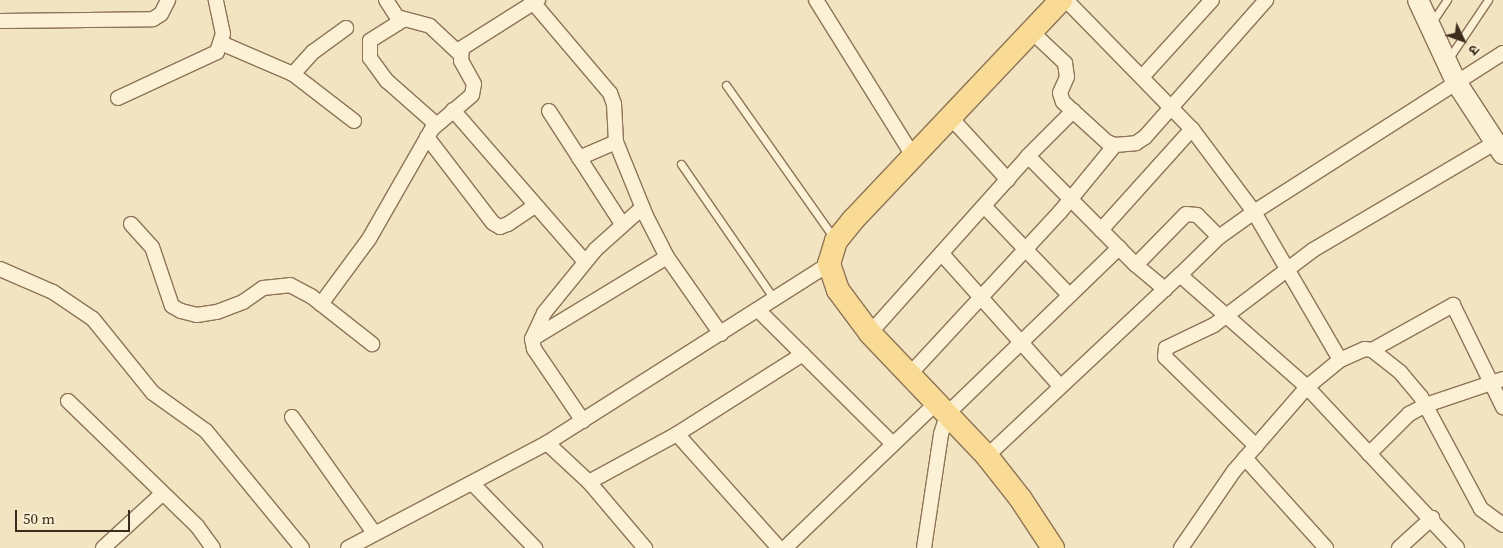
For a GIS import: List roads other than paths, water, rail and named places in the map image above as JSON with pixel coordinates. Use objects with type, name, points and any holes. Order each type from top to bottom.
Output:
[{"type":"main road","points":[[1053,548],[1020,498],[986,456],[870,333],[838,290],[830,264],[836,241],[913,156],[1061,0]]},
{"type":"street","points":[[0,22],[153,18],[161,14],[168,0]]},
{"type":"street","points":[[118,98],[217,52],[222,43],[223,34],[216,0]]},
{"type":"street","points":[[321,304],[370,239],[436,124],[468,100],[474,90],[459,53],[430,26],[421,21],[403,20],[392,12],[386,0]]},
{"type":"street","points":[[816,0],[913,156]]},
{"type":"street","points":[[1066,0],[1192,130],[1254,212],[1340,360]]},
{"type":"street","points":[[1142,77],[1212,0]]},
{"type":"street","points":[[1031,32],[1065,64],[1067,77],[1060,93],[1062,102],[1107,142],[1115,145],[1136,143],[1145,138],[1266,0]]},
{"type":"street","points":[[1256,446],[1165,357],[1163,352],[1170,345],[1214,326],[1287,268],[1501,148],[1456,82],[1418,0]]},
{"type":"street","points":[[459,53],[462,48],[534,1],[610,93],[614,104],[616,142],[642,208],[667,257],[721,334]]},
{"type":"street","points":[[403,20],[370,41],[370,58],[387,81],[436,124]]},
{"type":"street","points":[[293,74],[313,52],[346,28]]},
{"type":"street","points":[[222,43],[293,74],[354,122]]},
{"type":"street","points":[[986,456],[1219,237],[1254,212],[1503,53]]},
{"type":"street","points":[[453,110],[585,262]]},
{"type":"street","points":[[870,333],[985,207],[1028,156],[1073,111]]},
{"type":"street","points":[[549,112],[622,224]]},
{"type":"street","points":[[951,118],[1008,180]]},
{"type":"street","points":[[1101,230],[1192,130]]},
{"type":"street","points":[[427,137],[493,223],[500,227],[508,224],[535,206]]},
{"type":"street","points":[[579,158],[616,142]]},
{"type":"street","points":[[910,374],[1070,200],[1115,145]]},
{"type":"street","points":[[1028,156],[1136,265],[1165,289]]},
{"type":"street","points":[[985,207],[1069,295]]},
{"type":"street","points":[[583,420],[534,349],[532,339],[544,313],[585,262],[622,224],[642,208]]},
{"type":"street","points":[[1136,265],[1186,214],[1198,215],[1219,237]]},
{"type":"street","points":[[131,224],[152,247],[172,306],[181,311],[197,315],[217,312],[243,302],[263,288],[277,285],[300,288],[372,344]]},
{"type":"street","points":[[785,548],[892,444],[942,408],[1022,342],[1119,248]]},
{"type":"street","points":[[942,254],[1060,386]]},
{"type":"street","points":[[532,339],[667,257]]},
{"type":"street","points":[[348,548],[374,533],[474,484],[547,443],[830,264]]},
{"type":"street","points":[[0,269],[53,292],[93,319],[153,393],[206,432],[302,548]]},
{"type":"street","points":[[1180,275],[1307,387],[1407,497],[1432,518],[1457,548]]},
{"type":"street","points":[[1372,350],[1452,304],[1497,381],[1503,407]]},
{"type":"street","points":[[758,310],[892,444]]},
{"type":"street","points":[[1181,548],[1246,458],[1307,387],[1340,360],[1366,349],[1372,350],[1400,372],[1426,405],[1481,508],[1503,525]]},
{"type":"street","points":[[589,482],[677,434],[802,354]]},
{"type":"street","points":[[1369,454],[1409,414],[1426,405],[1497,381]]},
{"type":"street","points":[[68,401],[197,526],[213,548]]},
{"type":"street","points":[[924,548],[942,434],[942,408]]},
{"type":"street","points":[[292,417],[374,533]]},
{"type":"street","points":[[677,434],[779,548]]},
{"type":"street","points":[[547,443],[589,482],[645,548]]},
{"type":"street","points":[[1246,458],[1326,548]]},
{"type":"street","points":[[474,484],[534,548]]},
{"type":"street","points":[[102,548],[162,494]]},
{"type":"street","points":[[1400,548],[1432,518]]},
{"type":"lane","points":[[1429,26],[1447,0]]},
{"type":"lane","points":[[1446,62],[1488,0]]},
{"type":"lane","points":[[726,85],[836,241]]},
{"type":"lane","points":[[681,164],[774,298]]}]
